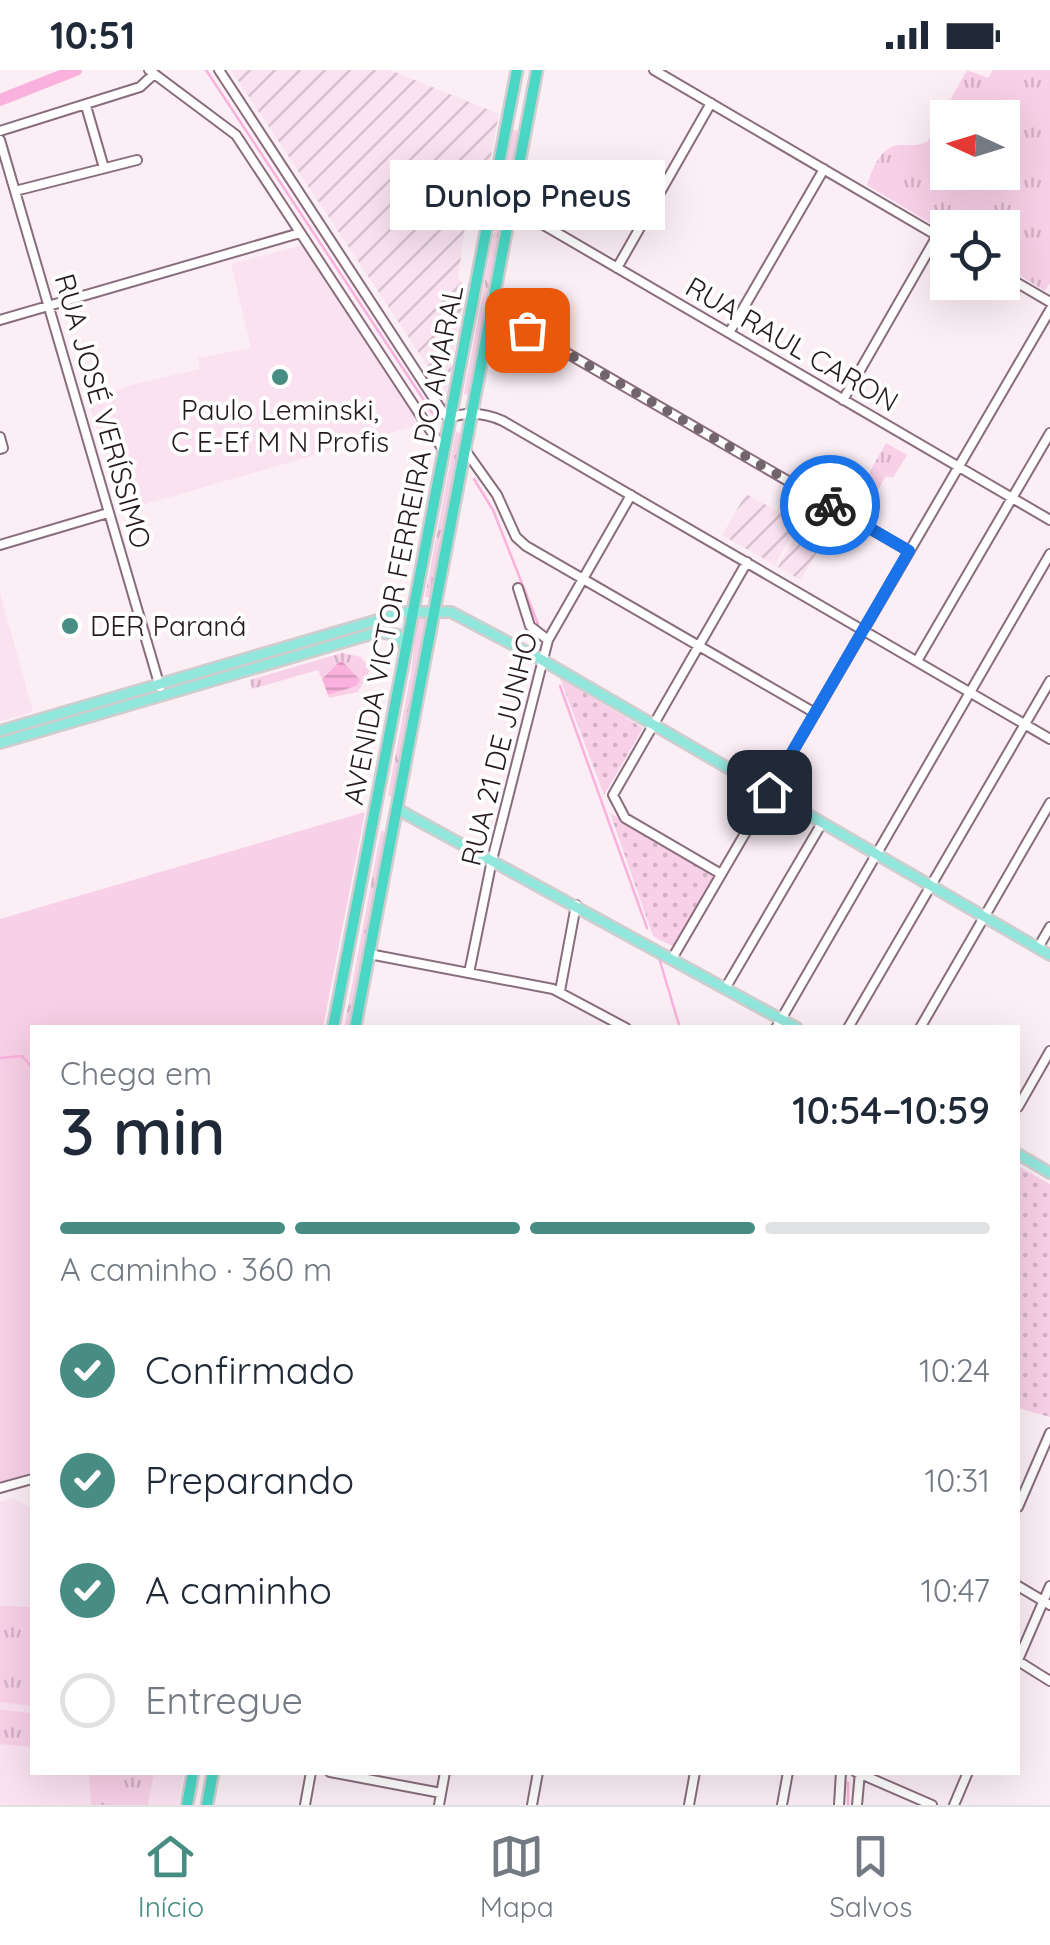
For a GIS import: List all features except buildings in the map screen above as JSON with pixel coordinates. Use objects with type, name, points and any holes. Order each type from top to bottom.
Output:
[{"type":"highway","name":"AVENIDA VICTOR FERREIRA DO AMARAL","points":[[334,1025],[517,70]]},
{"type":"highway","name":"AVENIDA VICTOR FERREIRA DO AMARAL","points":[[356,1025],[537,70]]},
{"type":"highway","points":[[381,780],[384,796],[397,809]]},
{"type":"highway","points":[[187,1805],[192,1775]]},
{"type":"highway","points":[[206,1805],[212,1775]]},
{"type":"main road","points":[[0,731],[412,611],[452,612],[542,660],[1050,955]]},
{"type":"main road","points":[[0,743],[378,632],[398,635],[406,649]]},
{"type":"main road","points":[[397,809],[726,987],[778,1023]]},
{"type":"main road","points":[[1020,1155],[1050,1173]]},
{"type":"street","points":[[219,70],[444,414],[450,418],[472,414],[503,421],[1050,738]]},
{"type":"street","points":[[654,70],[930,232]]},
{"type":"street","points":[[0,131],[140,87],[152,72],[236,135],[444,452]]},
{"type":"street","points":[[617,268],[711,103]]},
{"type":"street","points":[[86,106],[104,168]]},
{"type":"street","name":"RUA JOSÉ VERÍSSIMO","points":[[0,140],[162,696]]},
{"type":"street","points":[[15,191],[137,160]]},
{"type":"street","points":[[729,333],[824,170]]},
{"type":"street","name":"RUA RAUL CARON","points":[[512,206],[1050,520]]},
{"type":"street","points":[[0,320],[300,233]]},
{"type":"street","points":[[844,400],[930,248]]},
{"type":"street","points":[[1020,284],[1050,302]]},
{"type":"street","points":[[493,302],[501,315],[909,551]]},
{"type":"street","points":[[672,957],[1050,310]]},
{"type":"street","points":[[487,334],[500,326],[520,326]]},
{"type":"street","points":[[916,661],[1050,433]]},
{"type":"street","points":[[0,436],[0,449]]},
{"type":"street","points":[[465,450],[497,495],[516,537],[526,546],[815,713]]},
{"type":"street","name":"RUA 21 DE JUNHO","points":[[469,973],[492,860],[548,640],[631,496]]},
{"type":"street","points":[[0,545],[108,513]]},
{"type":"street","points":[[778,1023],[1050,554]]},
{"type":"street","points":[[721,874],[624,818],[614,799],[614,789],[746,562]]},
{"type":"street","points":[[518,588],[530,626],[548,640]]},
{"type":"street","points":[[850,1025],[1050,681]]},
{"type":"street","points":[[922,1025],[1050,803]]},
{"type":"street","points":[[726,987],[822,822]]},
{"type":"street","points":[[560,992],[576,905]]},
{"type":"street","points":[[1038,948],[1050,927]]},
{"type":"street","points":[[369,954],[560,992],[620,1025]]},
{"type":"street","points":[[596,1012],[611,1025]]},
{"type":"street","points":[[1020,1104],[1050,1051]]},
{"type":"street","points":[[1020,1503],[1050,1433]]},
{"type":"street","points":[[0,1488],[30,1480]]},
{"type":"street","points":[[1020,1657],[1047,1603],[1050,1586]]},
{"type":"street","points":[[1020,1587],[1047,1603]]},
{"type":"street","points":[[1020,1662],[1050,1680]]},
{"type":"street","points":[[305,1805],[310,1775]]},
{"type":"street","points":[[346,1775],[442,1793]]},
{"type":"street","points":[[439,1805],[445,1775]]},
{"type":"street","points":[[532,1805],[537,1775]]},
{"type":"street","points":[[689,1805],[695,1775]]},
{"type":"street","points":[[782,1805],[787,1775]]},
{"type":"street","points":[[839,1805],[841,1775]]},
{"type":"street","points":[[858,1805],[859,1775]]},
{"type":"street","points":[[864,1775],[932,1805]]},
{"type":"street","points":[[954,1805],[967,1775]]},
{"type":"shaded area","points":[[231,70],[390,70],[499,114],[482,202],[471,211],[475,220],[465,227],[458,277],[462,290],[454,296],[462,308],[447,395]]},
{"type":"shaded area","name":"Paulo Leminski, C E-Ef M N Profis","points":[[307,244],[425,423],[122,511],[88,400],[200,369],[198,358],[251,348],[231,264]]},
{"type":"shaded area","points":[[746,494],[779,512],[788,498],[806,509],[775,565],[722,535]]},
{"type":"shaded area","points":[[812,507],[835,520],[801,580],[778,567]]},
{"type":"shaded area","points":[[0,592],[33,712],[0,721]]},
{"type":"shaded area","points":[[341,660],[360,680],[356,686],[328,695],[322,679]]},
{"type":"shaded area","points":[[14,1498],[30,1508],[30,1775],[184,1775],[178,1805],[0,1805],[0,1502]]},
{"type":"green space","points":[[967,70],[988,78],[993,70],[1050,70],[1050,283],[1045,291],[1020,276],[1020,210],[930,210],[930,223],[867,185],[879,158],[889,148],[918,145],[930,137],[930,190],[1020,190],[1020,100],[950,100]]},
{"type":"green space","points":[[513,130],[521,131],[470,395],[464,394]]},
{"type":"green space","points":[[456,432],[464,434],[433,598],[425,597]]},
{"type":"green space","points":[[886,443],[907,455],[893,478],[886,476],[870,504],[876,508],[869,518],[850,507]]},
{"type":"green space","points":[[418,617],[428,618],[395,800],[388,795]]},
{"type":"green space","points":[[342,653],[361,657],[370,670],[358,692],[329,698],[328,695],[356,686],[359,680],[341,660],[322,679],[318,670],[252,689],[250,680]]},
{"type":"green space","points":[[560,678],[643,728],[604,795]]},
{"type":"green space","points":[[365,812],[323,1025],[30,1025],[30,1473],[0,1482],[0,919]]},
{"type":"green space","points":[[610,813],[715,875],[674,947],[653,936]]},
{"type":"green space","points":[[381,831],[388,832],[352,1025],[345,1025]]},
{"type":"green space","points":[[1020,1167],[1050,1184],[1050,1417],[1020,1409]]},
{"type":"green space","points":[[0,1606],[30,1607],[30,1706],[0,1702]]},
{"type":"green space","points":[[0,1710],[30,1713],[30,1747],[0,1744]]},
{"type":"green space","points":[[89,1775],[154,1775],[148,1805],[91,1805]]},
{"type":"waterway","points":[[0,100],[76,70]]},
{"type":"waterway","points":[[206,70],[437,420]]},
{"type":"waterway","points":[[474,479],[493,510],[538,624]]},
{"type":"waterway","points":[[560,686],[647,928]]},
{"type":"waterway","points":[[659,958],[679,1025]]},
{"type":"waterway","points":[[0,1058],[22,1056],[30,1065]]},
{"type":"waterway","points":[[848,1783],[848,1805]]},
{"type":"way so far","points":[[527,330],[830,505]]},
{"type":"place","name":"Dunlop Pneus","points":[[527,330]]},
{"type":"place","name":"Paulo Leminski, C E-Ef M N Profis","points":[[280,377]]},
{"type":"place","name":"DER Paraná","points":[[70,626]]},
{"type":"route","points":[[769,792],[909,551],[830,505]]}]
